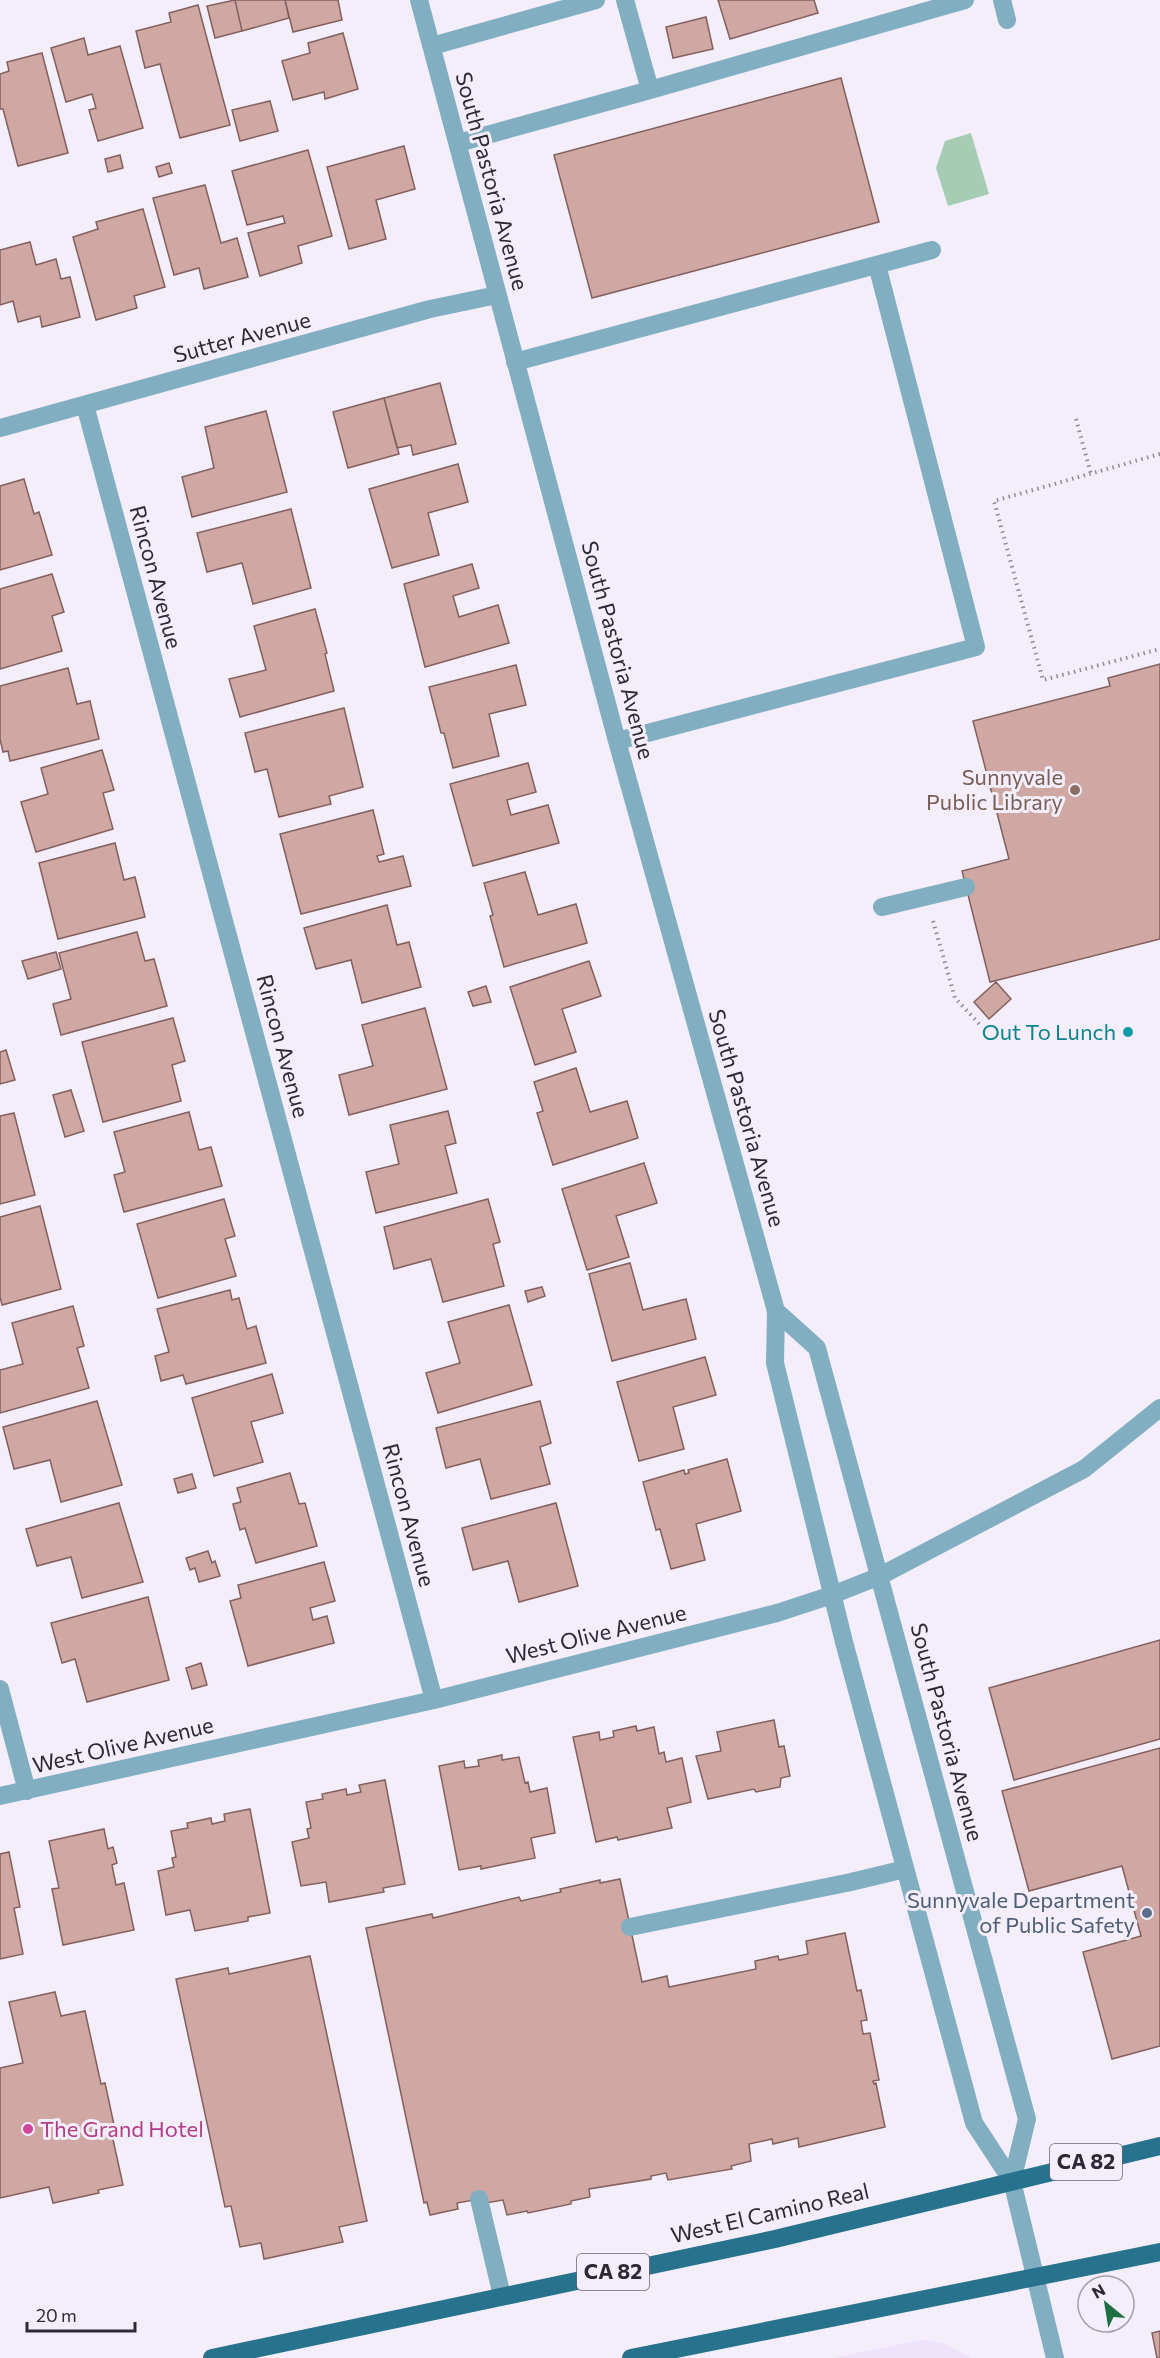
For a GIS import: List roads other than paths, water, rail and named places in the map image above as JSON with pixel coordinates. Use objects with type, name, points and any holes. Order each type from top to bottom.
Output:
[{"type":"main road","name":"West El Camino Real","points":[[212,2358],[775,2239],[1160,2146]]},
{"type":"main road","points":[[631,2358],[1160,2252]]},
{"type":"street","name":"South Pastoria Avenue","points":[[419,0],[617,741],[776,1311],[775,1363],[832,1595],[905,1869],[974,2123],[1011,2181],[1054,2358]]},
{"type":"street","points":[[432,46],[596,0]]},
{"type":"street","points":[[625,0],[650,90]]},
{"type":"street","points":[[458,143],[965,0]]},
{"type":"street","points":[[1002,0],[1007,20]]},
{"type":"street","points":[[515,362],[932,249]]},
{"type":"street","points":[[617,741],[976,646],[877,265]]},
{"type":"street","name":"Sutter Avenue","points":[[0,428],[430,309],[497,295]]},
{"type":"street","name":"Rincon Avenue","points":[[85,405],[434,1700]]},
{"type":"street","points":[[882,907],[966,887]]},
{"type":"street","name":"South Pastoria Avenue","points":[[776,1311],[817,1348],[1027,2119],[1011,2181]]},
{"type":"street","name":"West Olive Avenue","points":[[0,1796],[434,1700],[777,1613],[832,1595],[880,1576],[1084,1469],[1160,1408]]},
{"type":"street","points":[[0,1689],[27,1791]]},
{"type":"street","points":[[630,1927],[905,1869]]},
{"type":"street","points":[[479,2199],[502,2296]]},
{"type":"place","name":"Sunnyvale Public Library","points":[[1075,790]]},
{"type":"place","name":"Out To Lunch","points":[[1128,1032]]},
{"type":"place","name":"Sunnyvale Department of Public Safety","points":[[1147,1913]]},
{"type":"place","name":"The Grand Hotel","points":[[28,2129]]}]
